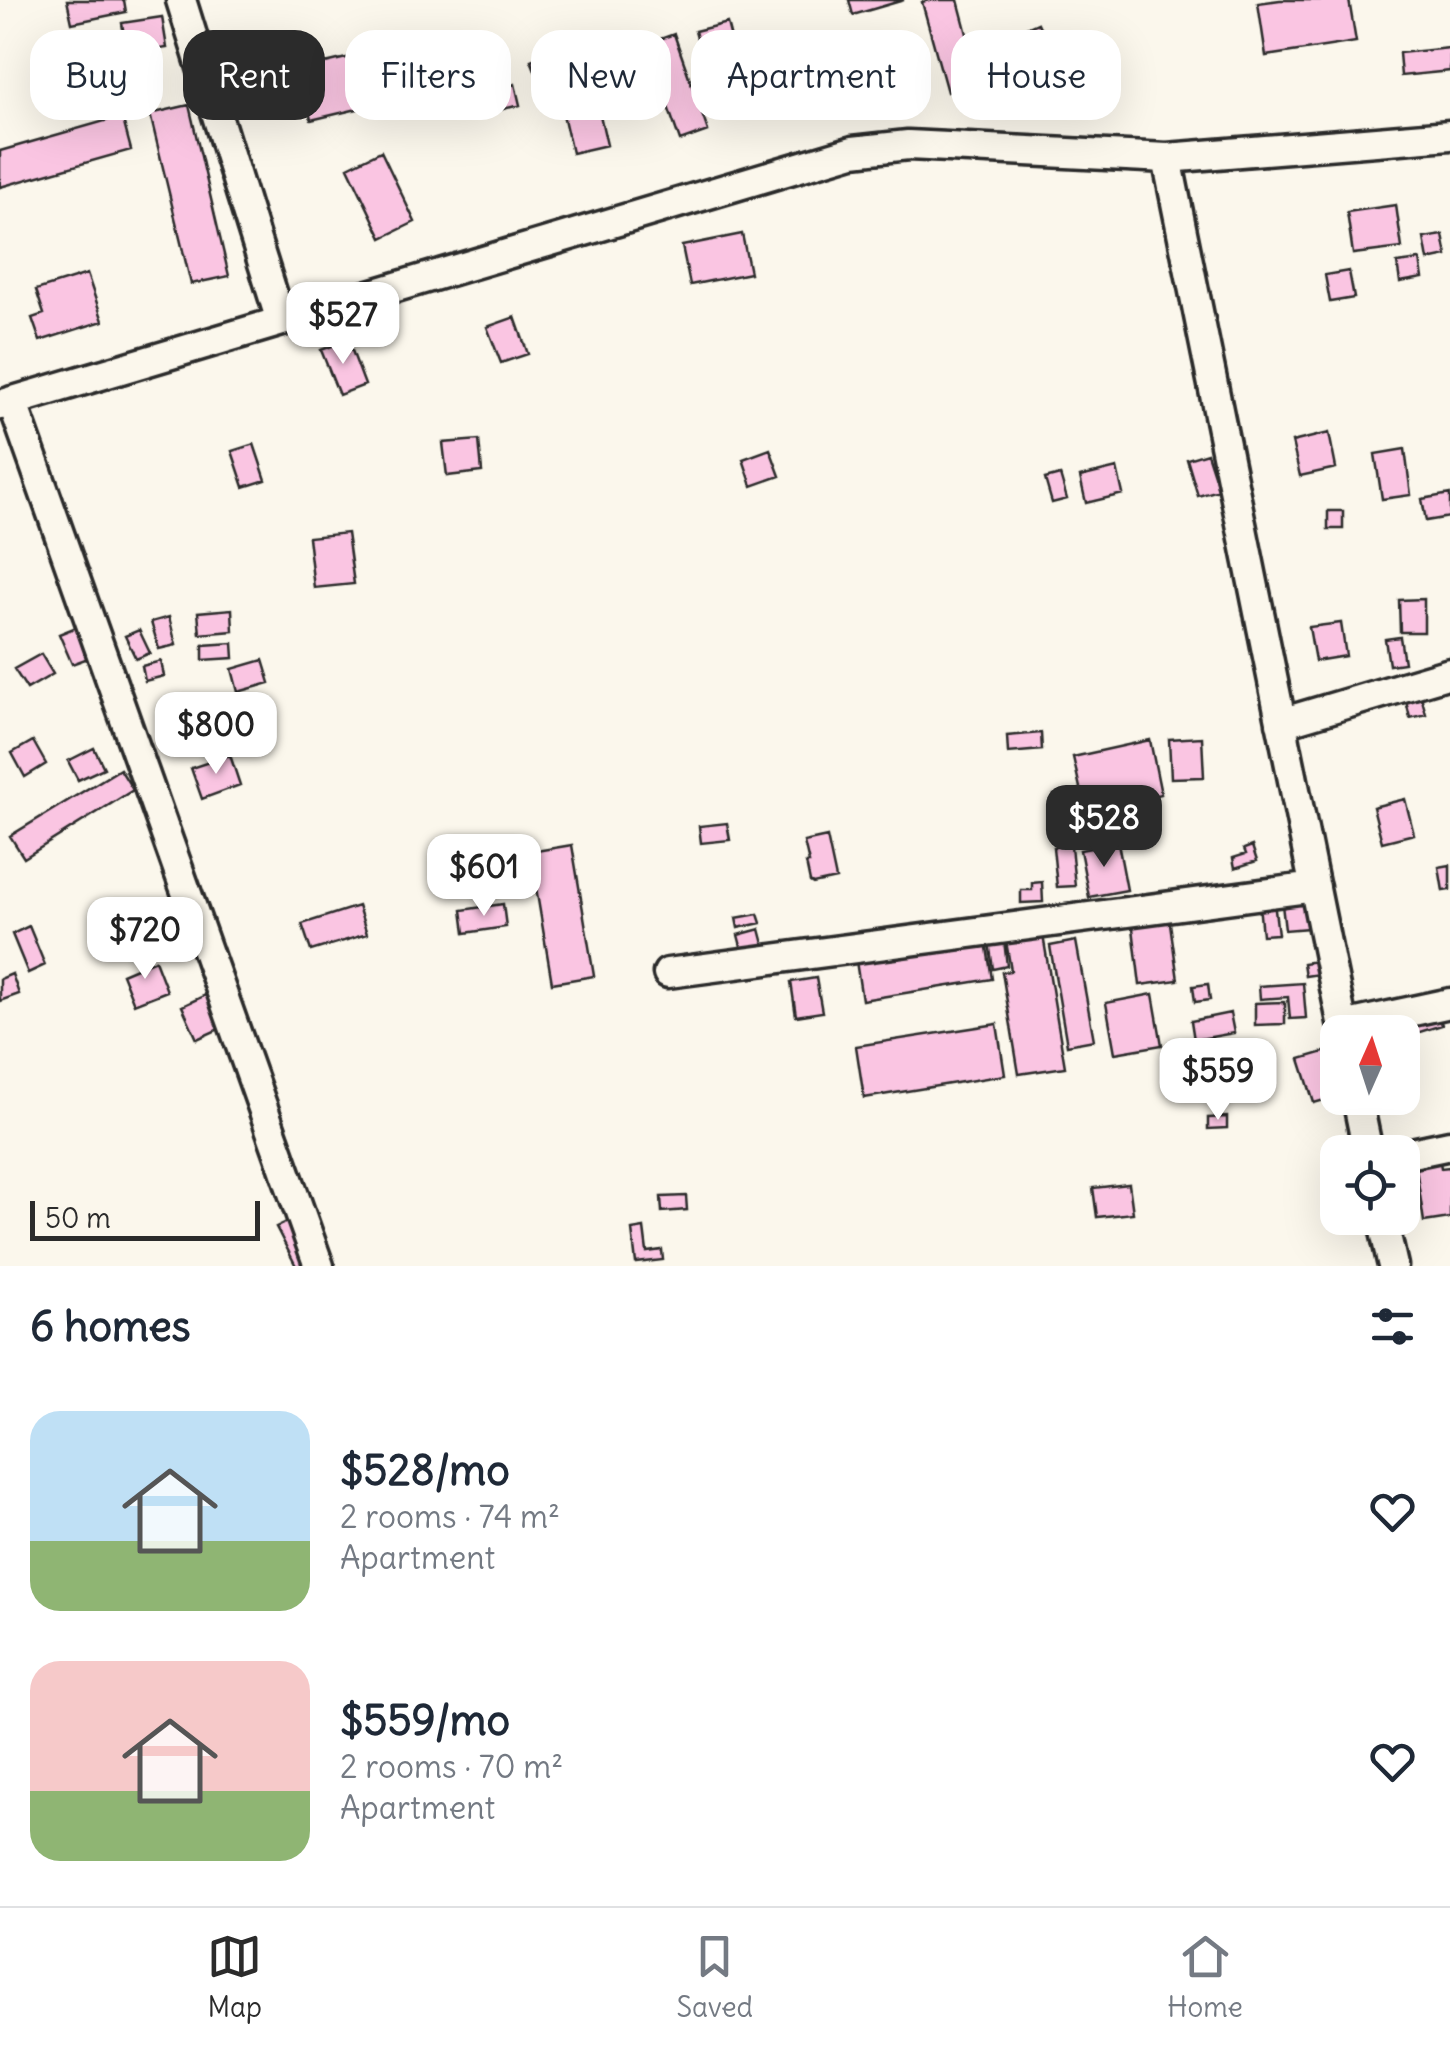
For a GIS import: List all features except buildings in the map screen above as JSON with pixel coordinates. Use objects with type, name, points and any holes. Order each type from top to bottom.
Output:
[{"type":"street","points":[[181,0],[281,321]]},
{"type":"street","points":[[318,1266],[6,403],[854,151],[908,145],[1167,158],[1450,135]]},
{"type":"street","points":[[1167,158],[1340,1015]]},
{"type":"street","points":[[1281,722],[1450,673]]},
{"type":"street","points":[[668,973],[1314,886]]},
{"type":"street","points":[[1401,1015],[1450,1003]]},
{"type":"street","points":[[1420,1150],[1450,1144]]},
{"type":"street","points":[[1386,1235],[1393,1266]]}]
